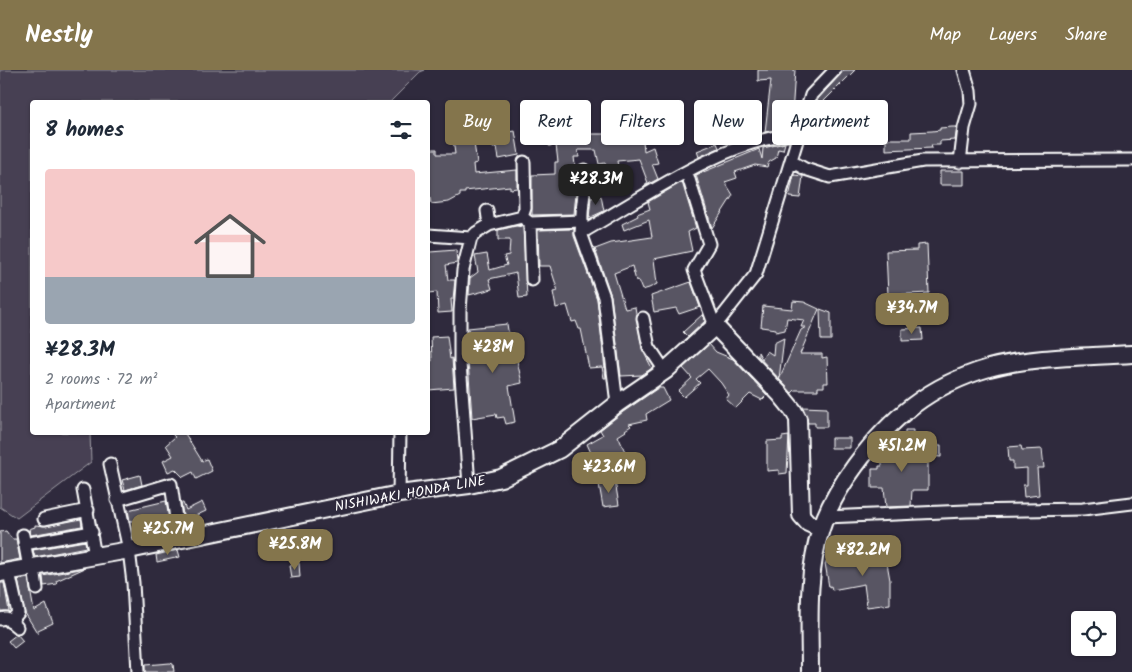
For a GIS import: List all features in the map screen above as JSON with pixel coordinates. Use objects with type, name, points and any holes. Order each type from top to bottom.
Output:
[{"type":"main road","name":"NISHIWAKI HONDA LINE","points":[[4,573],[129,550],[399,494],[469,485],[500,478],[560,449],[617,404],[665,371],[715,326]]},
{"type":"main road","points":[[715,326],[793,410],[800,428],[800,515],[808,523],[823,523]]},
{"type":"main road","points":[[810,672],[812,576],[823,523],[840,487],[870,445],[888,425],[930,393],[989,368],[1028,360],[1132,354]]},
{"type":"street","points":[[809,100],[811,95],[835,70]]},
{"type":"street","points":[[960,162],[964,128],[970,104],[970,91],[964,70]]},
{"type":"street","points":[[430,235],[471,238],[489,225],[526,220],[581,227],[686,173],[704,161],[772,137]]},
{"type":"street","points":[[715,326],[756,274],[795,145]]},
{"type":"street","points":[[791,161],[805,169],[830,177],[923,161],[1132,160]]},
{"type":"street","points":[[524,162],[525,208],[532,280]]},
{"type":"street","points":[[584,170],[581,227],[604,297],[617,404]]},
{"type":"street","points":[[686,173],[709,244],[694,270],[715,326]]},
{"type":"street","points":[[487,211],[489,225]]},
{"type":"street","points":[[469,485],[460,363],[460,311],[463,270],[471,238]]},
{"type":"street","points":[[643,318],[649,347],[665,371]]},
{"type":"street","points":[[399,494],[400,435]]},
{"type":"street","points":[[110,464],[129,550],[138,672]]},
{"type":"street","points":[[117,500],[171,484],[179,539]]},
{"type":"street","points":[[84,490],[95,556]]},
{"type":"street","points":[[823,523],[966,511],[1083,509],[1132,504]]},
{"type":"street","points":[[44,519],[88,510]]},
{"type":"street","points":[[37,589],[24,540],[92,532]]},
{"type":"street","points":[[4,573],[18,613],[9,623]]},
{"type":"shaded area","points":[[0,70],[425,70],[420,72],[392,100],[30,100],[30,435],[90,435],[91,462],[17,518],[0,507]]},
{"type":"building","points":[[758,70],[795,70],[793,100],[772,100],[772,131],[765,132],[771,80],[758,81]]},
{"type":"building","points":[[844,70],[855,70],[825,100],[818,99]]},
{"type":"building","points":[[957,127],[955,140],[940,141],[940,145],[931,145],[932,148],[886,150],[888,139],[911,139],[911,132],[940,130],[940,128]]},
{"type":"building","points":[[515,131],[519,155],[499,159],[497,147],[493,148],[493,145],[510,145],[510,132]]},
{"type":"building","points":[[591,134],[601,134],[601,145],[643,145],[644,151],[653,147],[658,163],[652,164],[658,179],[643,187],[648,183],[639,159],[617,161],[621,180],[609,182],[605,163],[599,164],[596,150],[578,150],[579,157],[574,157],[577,182],[574,214],[532,215],[532,175],[555,174],[555,162],[558,162],[556,145],[591,145]]},
{"type":"building","points":[[454,145],[474,145],[477,163],[473,164],[474,174],[517,170],[517,188],[510,189],[510,186],[465,191],[465,193],[460,193],[460,196],[449,202],[431,204],[430,149],[437,149],[437,154],[455,154]]},
{"type":"building","points":[[712,145],[718,145],[719,148],[699,157],[697,151]]},
{"type":"building","points":[[784,145],[783,150],[778,149],[776,158],[769,162],[767,167],[755,165],[735,172],[737,178],[725,182],[733,195],[712,228],[696,175],[759,149],[762,159],[763,148]]},
{"type":"building","points":[[940,171],[964,171],[964,185],[940,185]]},
{"type":"building","points":[[794,175],[803,176],[800,198],[789,197]]},
{"type":"building","points":[[682,182],[696,228],[688,232],[692,251],[654,259],[657,284],[642,290],[638,280],[636,281],[632,266],[614,273],[625,309],[635,307],[642,349],[652,368],[642,375],[621,376],[611,296],[595,249],[611,243],[652,237],[649,220],[624,230],[622,224],[638,216],[637,214],[650,209],[648,202]]},
{"type":"building","points":[[601,196],[604,211],[589,218],[591,198]]},
{"type":"building","points":[[516,226],[523,227],[527,297],[519,298],[516,273],[489,279],[492,289],[469,295],[470,278],[478,272],[475,256],[487,254],[490,270],[507,265],[504,256],[509,255],[510,240],[498,240],[498,230]]},
{"type":"building","points":[[574,229],[574,236],[597,299],[606,378],[604,378],[602,367],[589,368],[581,329],[579,329],[576,321],[572,322],[567,305],[556,308],[553,292],[558,291],[550,266],[539,266],[538,230]]},
{"type":"building","points":[[927,244],[929,293],[888,295],[886,251],[917,250],[917,245]]},
{"type":"building","points":[[456,250],[457,263],[446,265],[448,280],[455,280],[453,299],[451,299],[452,312],[438,313],[437,292],[430,293],[430,252]]},
{"type":"building","points":[[691,282],[700,307],[679,314],[676,308],[654,312],[651,296]]},
{"type":"building","points":[[793,301],[804,302],[819,309],[800,354],[822,354],[822,358],[827,357],[828,383],[824,383],[824,387],[818,387],[818,390],[795,390],[792,393],[779,379],[801,330],[806,327],[801,327],[804,320],[787,318],[785,330],[776,332],[776,329],[761,327],[763,306],[792,309]]},
{"type":"building","points":[[820,309],[831,313],[831,340],[821,340]]},
{"type":"building","points":[[703,314],[705,321],[688,337],[683,332]]},
{"type":"building","points":[[507,324],[509,337],[504,337],[507,353],[515,352],[522,383],[509,386],[515,422],[506,424],[504,417],[497,418],[496,414],[472,418],[468,361],[484,357],[482,341],[470,343],[468,328]]},
{"type":"building","points":[[922,328],[923,340],[902,341],[902,329]]},
{"type":"building","points":[[447,336],[450,359],[452,358],[454,388],[430,390],[431,337]]},
{"type":"building","points":[[784,338],[779,379],[758,356],[758,352],[762,359],[767,351],[773,355],[774,343]]},
{"type":"building","points":[[709,344],[716,352],[733,359],[767,395],[762,400],[750,394],[736,408],[726,399],[729,395],[708,369],[696,379],[700,383],[684,397],[678,391],[692,378],[683,368]]},
{"type":"building","points":[[658,388],[663,388],[669,400],[646,414],[647,420],[629,424],[631,426],[618,436],[627,456],[622,458],[627,471],[613,474],[606,460],[596,464],[587,444],[603,435],[600,430]]},
{"type":"building","points":[[803,407],[827,408],[827,427],[815,427],[815,423],[808,423]]},
{"type":"building","points":[[905,430],[913,430],[912,449],[928,449],[928,490],[912,490],[911,506],[886,507],[884,488],[872,488],[872,469],[879,469],[879,466],[882,466],[882,458],[886,458],[886,454],[896,454],[896,439],[905,439]]},
{"type":"building","points":[[173,435],[186,435],[202,461],[207,459],[212,471],[196,479],[193,472],[183,477],[175,469],[168,472],[163,461],[173,456],[166,445],[175,437]]},
{"type":"building","points":[[789,436],[787,473],[779,474],[779,470],[767,471],[767,441],[782,440],[782,437]]},
{"type":"building","points":[[831,438],[850,438],[850,448],[831,448]]},
{"type":"building","points":[[930,445],[941,445],[941,457],[930,456]]},
{"type":"building","points":[[1021,446],[1022,450],[1042,449],[1044,468],[1037,468],[1039,495],[1024,497],[1023,485],[1027,485],[1027,468],[1013,469],[1013,461],[1009,461],[1008,447]]},
{"type":"building","points":[[140,475],[142,485],[125,490],[122,480]]},
{"type":"building","points":[[615,481],[619,505],[603,507],[599,484]]},
{"type":"building","points":[[166,501],[169,519],[134,524],[133,521],[130,521],[128,510]]},
{"type":"building","points":[[202,502],[206,511],[184,521],[181,503],[183,503],[186,510]]},
{"type":"building","points":[[81,519],[82,526],[31,535],[29,529],[35,527],[35,525],[46,526]]},
{"type":"building","points":[[6,531],[12,539],[16,539],[20,559],[0,563],[0,532]]},
{"type":"building","points":[[85,541],[86,547],[35,557],[33,550]]},
{"type":"building","points":[[178,550],[180,557],[157,562],[156,555]]},
{"type":"building","points":[[885,552],[890,580],[890,604],[867,607],[864,584],[832,590],[831,586],[829,587],[825,563]]},
{"type":"building","points":[[299,563],[300,577],[291,578],[289,565]]},
{"type":"building","points":[[85,568],[56,581],[57,584],[44,586],[43,576]]},
{"type":"building","points":[[28,578],[34,611],[46,604],[53,623],[38,630],[38,634],[25,613],[18,580]]},
{"type":"building","points":[[0,583],[4,583],[9,611],[0,611]]},
{"type":"building","points":[[17,634],[23,641],[14,648],[8,641]]},
{"type":"building","points":[[173,664],[174,672],[145,672],[145,665]]}]
